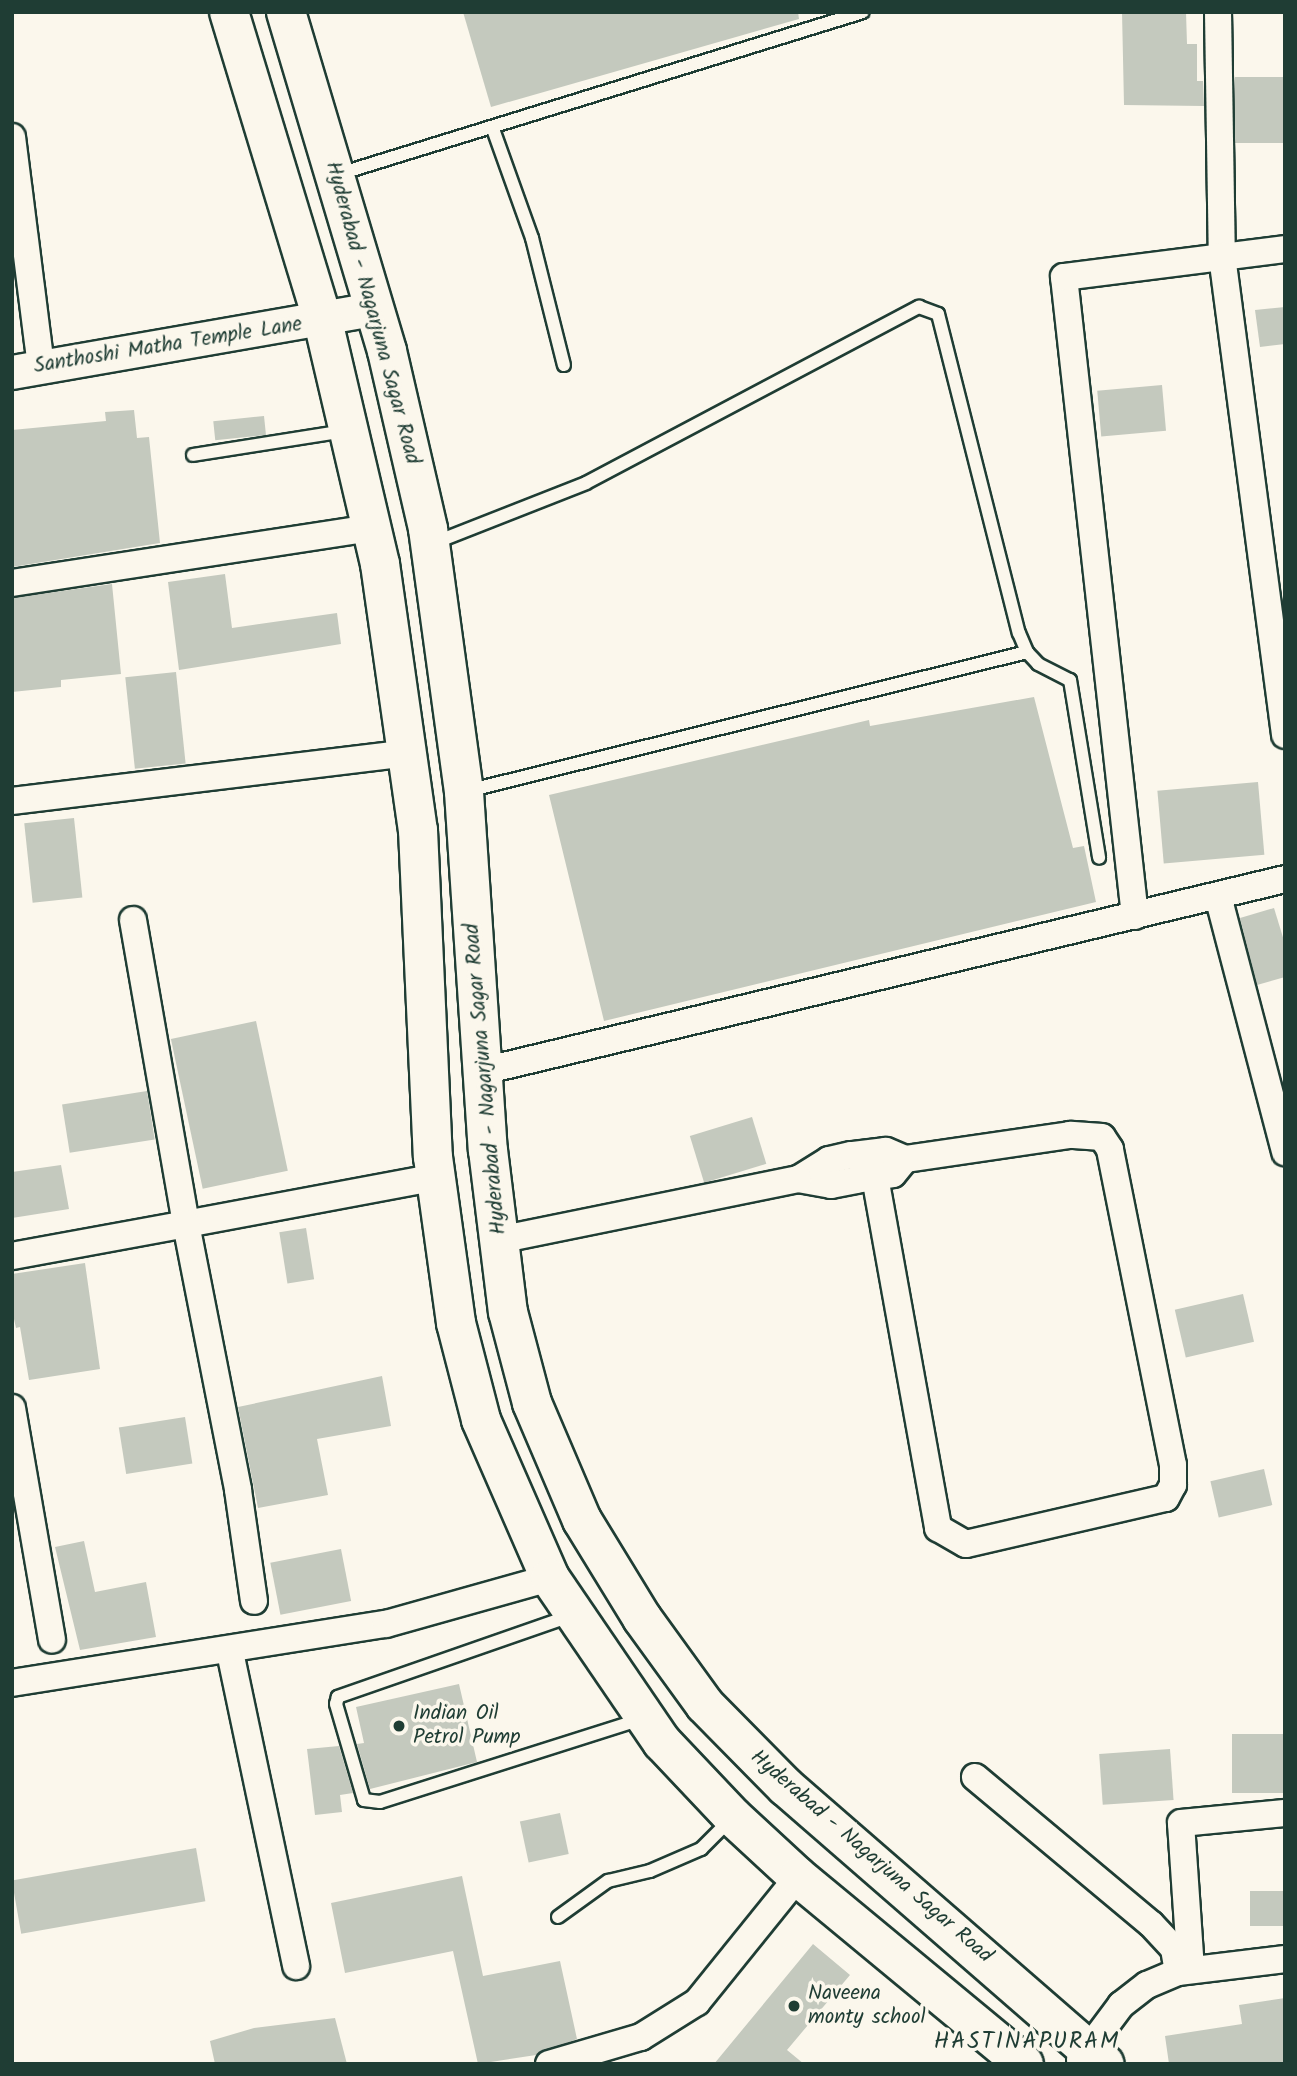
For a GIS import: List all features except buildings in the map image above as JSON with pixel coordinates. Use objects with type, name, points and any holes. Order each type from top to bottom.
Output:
[{"type":"main road","points":[[229,12],[323,321],[372,528],[409,753],[418,830],[436,1177],[456,1323],[481,1420],[550,1578],[645,1718],[733,1817],[798,1877],[1024,2064]]},
{"type":"main road","name":"Hyderabad - Nagarjuna Sagar Road","points":[[286,12],[374,309],[430,545],[464,792],[483,1071],[499,1240],[508,1312],[532,1403],[582,1520],[642,1618],[697,1694],[786,1787],[1090,2058]]},
{"type":"street","points":[[1218,12],[1222,256],[1285,735]]},
{"type":"street","points":[[12,137],[27,370]]},
{"type":"street","points":[[1135,916],[1064,277],[1285,249]]},
{"type":"street","name":"Santhoshi Matha Temple Lane","points":[[27,370],[323,321],[374,309]]},
{"type":"street","points":[[12,583],[372,528]]},
{"type":"street","points":[[12,801],[409,753]]},
{"type":"street","points":[[483,1071],[1285,880]]},
{"type":"street","points":[[1218,896],[1285,1152]]},
{"type":"street","points":[[133,920],[254,1601]]},
{"type":"street","points":[[499,1240],[798,1179],[829,1160],[851,1155],[886,1151],[905,1159],[1070,1135],[1102,1138],[1110,1149],[1173,1465],[1173,1485],[1166,1498],[965,1544],[938,1528],[875,1177]]},
{"type":"street","points":[[798,1179],[831,1185],[893,1174],[905,1159]]},
{"type":"street","points":[[12,1256],[436,1177]]},
{"type":"street","points":[[12,1408],[52,1640]]},
{"type":"street","points":[[12,1683],[230,1652],[386,1624],[550,1578]]},
{"type":"street","points":[[230,1652],[296,1966]]},
{"type":"street","points":[[975,1777],[1151,1924],[1174,1950],[1185,1971]]},
{"type":"street","points":[[1185,1971],[1181,1823],[1285,1813]]},
{"type":"street","points":[[567,2062],[641,2038],[697,2002],[798,1877]]},
{"type":"street","points":[[1090,2058],[1121,2005],[1147,1985],[1185,1971],[1285,1959]]},
{"type":"lane","points":[[336,175],[493,129],[863,12]]},
{"type":"lane","points":[[493,129],[532,237],[564,365]]},
{"type":"lane","points":[[430,545],[586,483],[919,307],[938,314],[1027,652],[1038,664],[1070,680],[1099,858]]},
{"type":"lane","points":[[193,455],[348,430]]},
{"type":"lane","points":[[464,792],[1027,652]]},
{"type":"lane","points":[[573,1615],[338,1697],[336,1704],[364,1800],[380,1802],[645,1718]]},
{"type":"lane","points":[[558,1917],[608,1881],[650,1871],[701,1849],[733,1817]]},
{"type":"place","name":"Indian Oil Petrol Pump","points":[[399,1726]]},
{"type":"place","name":"Naveena monty school","points":[[794,2006]]},
{"type":"district","name":"HASTINAPURAM","points":[[1027,2042]]}]
